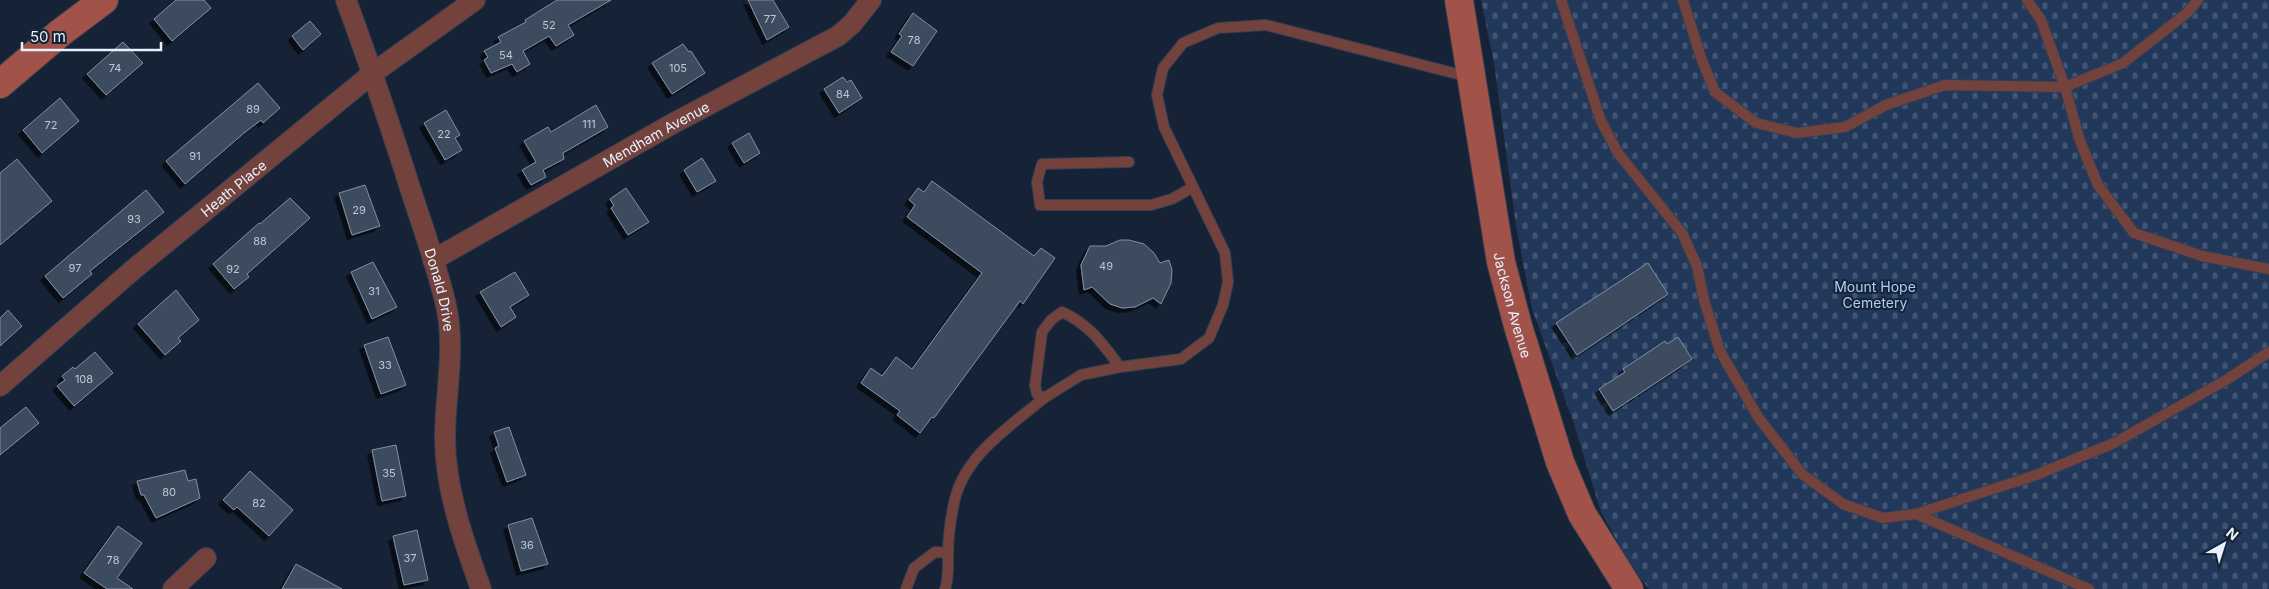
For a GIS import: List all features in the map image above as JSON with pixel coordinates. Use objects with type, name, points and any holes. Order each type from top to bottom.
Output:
[{"type":"main road","points":[[0,84],[60,33],[104,0]]},
{"type":"main road","name":"Jackson Avenue","points":[[1459,0],[1501,262],[1560,462],[1582,514],[1628,589]]},
{"type":"street","name":"Donald Drive","points":[[346,0],[373,73],[433,260],[447,311],[449,348],[445,440],[449,480],[466,550],[481,589]]},
{"type":"street","name":"Heath Place","points":[[0,386],[134,269],[373,73],[475,0]]},
{"type":"street","name":"Mendham Avenue","points":[[433,260],[672,124],[838,36],[852,24],[871,0]]},
{"type":"street","points":[[173,589],[206,558]]},
{"type":"lane","points":[[1561,0],[1601,121],[1618,153],[1682,233],[1697,266],[1704,300],[1720,351],[1758,417],[1802,474],[1843,504],[1883,518],[1916,514],[2036,475],[2114,443],[2226,380],[2269,352]]},
{"type":"lane","points":[[1684,0],[1701,58],[1715,92],[1756,123],[1797,133],[1845,127],[1886,105],[1945,85],[2065,87],[2123,63],[2186,13],[2198,0]]},
{"type":"lane","points":[[2027,0],[2041,20],[2065,87],[2080,141],[2098,185],[2134,233],[2202,256],[2269,269]]},
{"type":"lane","points":[[945,589],[948,581],[948,553],[953,507],[961,482],[978,453],[1044,398],[1082,375],[1120,367],[1181,359],[1208,338],[1223,305],[1228,282],[1225,253],[1164,127],[1157,95],[1163,68],[1183,43],[1218,28],[1266,25],[1472,78]]},
{"type":"lane","points":[[1129,162],[1042,164],[1037,182],[1040,205],[1151,205],[1172,199],[1193,187]]},
{"type":"lane","points":[[1044,398],[1037,394],[1035,386],[1042,332],[1051,320],[1062,312],[1076,318],[1094,333],[1120,367]]},
{"type":"lane","points":[[1916,514],[2089,589]]},
{"type":"lane","points":[[906,589],[914,568],[935,552],[948,553]]},
{"type":"green space","name":"Mount Hope Cemetery","points":[[1481,0],[2269,0],[2269,589],[1649,589],[1631,566],[1601,512],[1574,424],[1532,309],[1516,226],[1494,63]]},
{"type":"building","points":[[176,0],[204,0],[211,8],[172,41],[154,19]]},
{"type":"building","points":[[557,0],[611,0],[568,25],[574,35],[556,46],[549,36],[523,51],[530,64],[517,72],[512,64],[491,73],[484,60],[488,57],[484,51],[501,42],[498,37],[526,22],[525,20]]},
{"type":"building","points":[[748,0],[773,0],[789,27],[767,40]]},
{"type":"building","points":[[913,13],[937,31],[913,66],[891,52],[902,36],[899,34]]},
{"type":"building","points":[[310,21],[321,34],[303,50],[292,36]]},
{"type":"building","points":[[123,42],[143,63],[106,95],[87,74]]},
{"type":"building","points":[[683,44],[689,52],[691,51],[705,73],[672,94],[652,63]]},
{"type":"building","points":[[843,77],[847,82],[851,80],[862,98],[839,113],[824,89]]},
{"type":"building","points":[[258,83],[280,108],[263,123],[261,120],[244,133],[185,184],[166,161]]},
{"type":"building","points":[[60,98],[79,121],[42,153],[23,130]]},
{"type":"building","points":[[596,105],[608,127],[563,153],[564,159],[543,170],[546,177],[531,185],[522,170],[536,162],[524,141],[548,127],[551,132]]},
{"type":"building","points":[[446,110],[460,135],[455,138],[462,150],[445,160],[424,123]]},
{"type":"building","points":[[749,133],[760,153],[744,163],[732,143]]},
{"type":"building","points":[[702,158],[716,181],[697,192],[684,170]]},
{"type":"building","points":[[17,159],[52,201],[0,245],[0,173]]},
{"type":"building","points":[[932,181],[1034,256],[1041,248],[1055,258],[1023,304],[1020,301],[934,418],[932,417],[920,433],[897,415],[900,411],[861,383],[871,368],[882,376],[896,357],[912,369],[982,273],[907,217],[915,205],[909,200],[918,188],[924,192]]},
{"type":"building","points":[[365,185],[380,226],[352,235],[339,193]]},
{"type":"building","points":[[626,188],[649,222],[628,235],[611,208],[614,206],[610,199]]},
{"type":"building","points":[[146,190],[164,212],[90,271],[92,274],[63,298],[45,276]]},
{"type":"building","points":[[290,198],[310,218],[247,274],[249,277],[234,289],[213,264]]},
{"type":"building","points":[[1120,240],[1144,244],[1154,253],[1160,263],[1169,260],[1172,270],[1171,283],[1161,304],[1153,298],[1135,307],[1122,308],[1110,304],[1092,287],[1084,290],[1081,265],[1090,246],[1106,246]]},
{"type":"building","points":[[373,262],[397,307],[372,319],[351,272]]},
{"type":"building","points":[[1648,263],[1668,294],[1577,355],[1556,323]]},
{"type":"building","points":[[515,272],[529,295],[510,307],[516,317],[501,327],[480,292]]},
{"type":"building","points":[[176,290],[199,320],[178,338],[181,341],[165,355],[138,324]]},
{"type":"building","points":[[8,310],[22,326],[0,346],[0,318]]},
{"type":"building","points":[[388,337],[406,385],[381,394],[364,345]]},
{"type":"building","points":[[1678,337],[1692,359],[1613,411],[1599,389],[1625,372],[1623,369],[1665,341],[1667,344]]},
{"type":"building","points":[[95,352],[113,373],[74,406],[57,386],[65,380],[62,376],[73,367],[75,369]]},
{"type":"building","points":[[26,407],[39,423],[0,455],[0,428]]},
{"type":"building","points":[[509,427],[526,475],[507,482],[495,448],[499,446],[494,432]]},
{"type":"building","points":[[396,445],[406,496],[382,501],[372,450]]},
{"type":"building","points":[[185,470],[188,481],[196,479],[200,498],[156,518],[144,495],[141,495],[137,481]]},
{"type":"building","points":[[250,471],[293,510],[269,536],[237,507],[234,510],[223,500]]},
{"type":"building","points":[[532,518],[548,564],[521,571],[508,525]]},
{"type":"building","points":[[118,526],[142,543],[117,578],[133,589],[107,589],[84,573]]},
{"type":"building","points":[[417,530],[428,580],[404,585],[393,536]]},
{"type":"building","points":[[296,564],[342,589],[282,589]]}]
